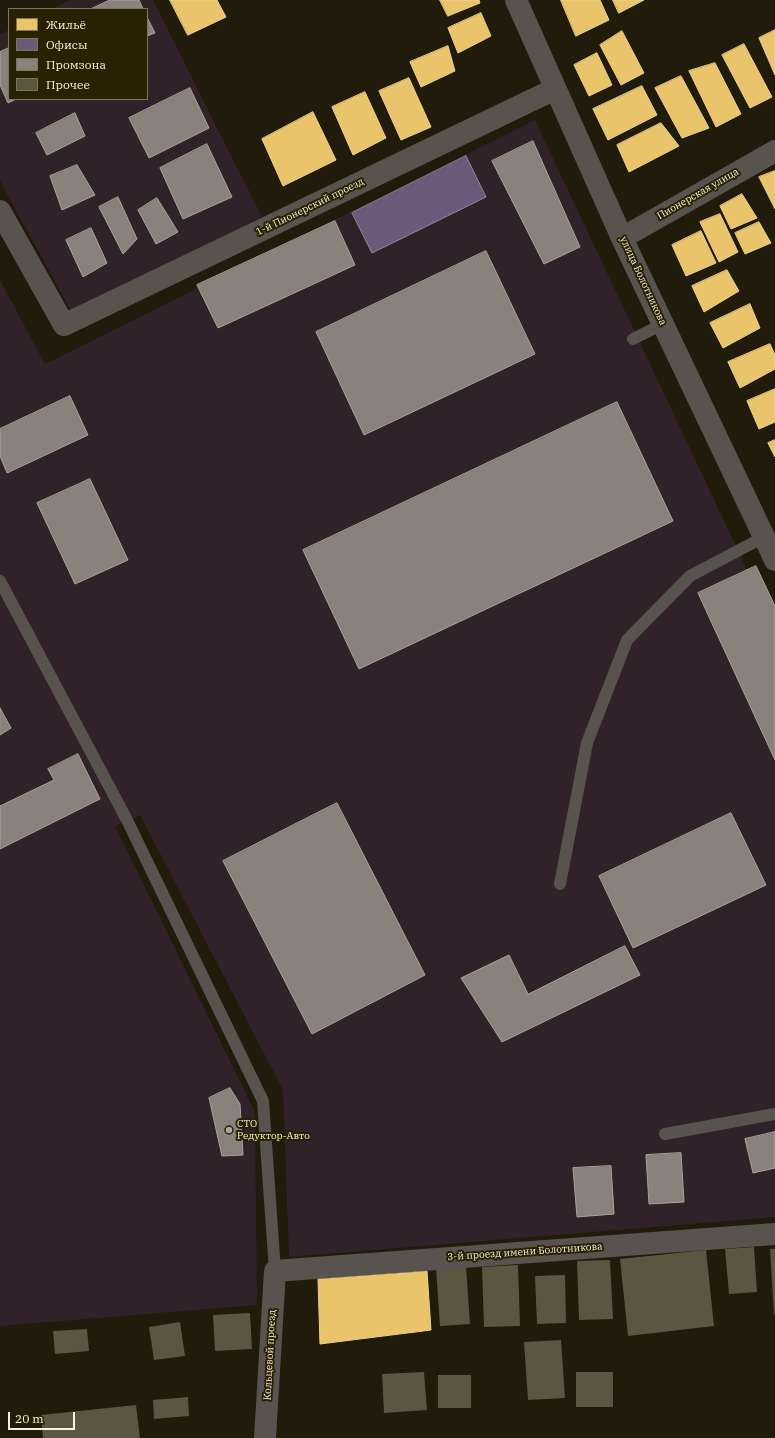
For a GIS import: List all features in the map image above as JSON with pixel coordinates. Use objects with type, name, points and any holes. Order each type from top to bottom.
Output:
[{"type":"street","name":"улица Болотникова","points":[[516,0],[622,238],[775,560]]},
{"type":"street","name":"1-й Пионерский проезд","points":[[0,210],[64,325],[555,88]]},
{"type":"street","name":"Пионерская улица","points":[[622,238],[775,151]]},
{"type":"street","name":"3-й проезд имени Болотникова","points":[[274,1271],[775,1234]]},
{"type":"street","name":"Кольцевой проезд","points":[[266,1438],[274,1271]]},
{"type":"lane","points":[[633,339],[663,324]]},
{"type":"lane","points":[[560,884],[587,744],[627,640],[690,576],[764,537]]},
{"type":"lane","points":[[0,581],[127,820],[263,1101],[274,1271]]},
{"type":"lane","points":[[665,1134],[775,1114]]},
{"type":"shaded area","points":[[70,0],[153,0],[262,217],[71,311],[0,181],[0,34],[8,30],[8,100],[148,100],[148,8],[54,8]]},
{"type":"shaded area","points":[[535,120],[775,629],[775,1217],[289,1257],[283,1090],[140,815],[115,826],[255,1112],[257,1305],[0,1326],[0,280],[45,364]]},
{"type":"building: Жильё","points":[[170,0],[217,0],[226,17],[188,35]]},
{"type":"building: Жильё","points":[[440,0],[479,0],[480,3],[448,16]]},
{"type":"building: Жильё","points":[[561,0],[600,0],[609,20],[576,36]]},
{"type":"building: Жильё","points":[[613,0],[644,0],[619,13]]},
{"type":"building: Жильё","points":[[481,13],[491,36],[458,53],[448,28]]},
{"type":"building: Жильё","points":[[775,30],[775,75],[759,38]]},
{"type":"building: Жильё","points":[[622,31],[644,73],[621,85],[600,45]]},
{"type":"building: Жильё","points":[[744,44],[772,97],[750,108],[722,55]]},
{"type":"building: Жильё","points":[[448,46],[455,71],[421,87],[410,62]]},
{"type":"building: Жильё","points":[[597,53],[612,85],[589,96],[574,65]]},
{"type":"building: Жильё","points":[[715,63],[741,114],[716,127],[689,71]]},
{"type":"building: Жильё","points":[[681,76],[709,128],[682,138],[655,88]]},
{"type":"building: Жильё","points":[[409,78],[431,127],[401,140],[379,91]]},
{"type":"building: Жильё","points":[[642,86],[657,115],[608,140],[593,109]]},
{"type":"building: Жильё","points":[[365,92],[386,138],[353,155],[332,107]]},
{"type":"building: Жильё","points":[[313,112],[336,160],[283,186],[262,139]]},
{"type":"building: Жильё","points":[[661,123],[679,146],[629,172],[617,145]]},
{"type":"building: Жильё","points":[[775,171],[775,209],[759,177]]},
{"type":"building: Жильё","points":[[742,194],[757,218],[731,229],[720,206]]},
{"type":"building: Жильё","points":[[720,214],[738,252],[719,262],[700,222]]},
{"type":"building: Жильё","points":[[759,222],[771,243],[745,254],[735,233]]},
{"type":"building: Жильё","points":[[701,231],[716,263],[686,276],[672,245]]},
{"type":"building: Жильё","points":[[727,270],[739,291],[704,312],[692,286]]},
{"type":"building: Жильё","points":[[750,304],[760,328],[723,348],[710,323]]},
{"type":"building: Жильё","points":[[770,344],[775,355],[775,369],[740,388],[728,362]]},
{"type":"building: Жильё","points":[[775,389],[775,422],[759,429],[747,401]]},
{"type":"building: Жильё","points":[[775,440],[775,457],[768,443]]},
{"type":"building: Жильё","points":[[427,1271],[431,1330],[320,1344],[318,1279]]},
{"type":"building: Офисы","points":[[466,156],[486,197],[372,253],[352,213]]},
{"type":"building: Промзона","points":[[110,0],[139,0],[143,8],[93,8]]},
{"type":"building: Промзона","points":[[148,19],[155,33],[148,36]]},
{"type":"building: Промзона","points":[[8,48],[8,100],[14,100],[8,103],[0,85],[0,52]]},
{"type":"building: Промзона","points":[[190,88],[209,128],[149,158],[129,118]]},
{"type":"building: Промзона","points":[[75,113],[85,136],[47,155],[36,133]]},
{"type":"building: Промзона","points":[[533,141],[580,247],[544,264],[492,161]]},
{"type":"building: Промзона","points":[[207,144],[232,197],[183,219],[160,168]]},
{"type":"building: Промзона","points":[[77,165],[95,195],[62,210],[50,176]]},
{"type":"building: Промзона","points":[[118,197],[137,239],[123,254],[99,207]]},
{"type":"building: Промзона","points":[[157,198],[178,232],[156,244],[138,210]]},
{"type":"building: Промзона","points":[[335,221],[355,265],[218,328],[197,285]]},
{"type":"building: Промзона","points":[[91,228],[107,263],[83,277],[66,240]]},
{"type":"building: Промзона","points":[[486,251],[535,354],[364,435],[316,332]]},
{"type":"building: Промзона","points":[[70,396],[88,435],[7,473],[0,456],[0,429]]},
{"type":"building: Промзона","points":[[617,402],[673,521],[359,669],[303,550]]},
{"type":"building: Промзона","points":[[90,479],[128,560],[75,584],[37,503]]},
{"type":"building: Промзона","points":[[756,566],[775,606],[775,760],[698,593]]},
{"type":"building: Промзона","points":[[0,708],[11,728],[0,735]]},
{"type":"building: Промзона","points":[[78,754],[100,799],[0,849],[0,806],[54,780],[48,769]]},
{"type":"building: Промзона","points":[[337,803],[425,975],[312,1034],[223,861]]},
{"type":"building: Промзона","points":[[731,813],[766,885],[633,948],[599,876]]},
{"type":"building: Промзона","points":[[625,946],[640,975],[502,1042],[461,978],[509,955],[528,994]]},
{"type":"building: Промзона","name":"СТО Редуктор-Авто","points":[[230,1088],[240,1104],[243,1155],[222,1156],[209,1098]]},
{"type":"building: Промзона","points":[[775,1132],[775,1168],[753,1173],[745,1139]]},
{"type":"building: Промзона","points":[[681,1153],[684,1202],[649,1204],[646,1155]]},
{"type":"building: Промзона","points":[[611,1166],[614,1214],[577,1217],[573,1168]]},
{"type":"building: Прочее","points":[[754,1247],[757,1292],[729,1294],[725,1249]]},
{"type":"building: Прочее","points":[[770,1249],[775,1249],[775,1314],[774,1314]]},
{"type":"building: Прочее","points":[[706,1250],[714,1326],[628,1336],[620,1259]]},
{"type":"building: Прочее","points":[[610,1260],[613,1319],[579,1320],[577,1261]]},
{"type":"building: Прочее","points":[[518,1265],[520,1326],[484,1327],[482,1267]]},
{"type":"building: Прочее","points":[[466,1266],[470,1324],[440,1326],[436,1268]]},
{"type":"building: Прочее","points":[[565,1275],[566,1323],[537,1324],[535,1276]]},
{"type":"building: Прочее","points":[[250,1313],[252,1349],[215,1351],[213,1315]]},
{"type":"building: Прочее","points":[[180,1322],[185,1356],[154,1360],[149,1327]]},
{"type":"building: Прочее","points":[[87,1329],[89,1351],[55,1354],[53,1331]]},
{"type":"building: Прочее","points":[[561,1340],[565,1398],[528,1400],[524,1342]]},
{"type":"building: Прочее","points":[[424,1372],[427,1410],[384,1413],[382,1374]]},
{"type":"building: Прочее","points":[[576,1372],[613,1372],[613,1407],[576,1407]]},
{"type":"building: Прочее","points":[[438,1375],[471,1375],[471,1408],[438,1408]]},
{"type":"building: Прочее","points":[[188,1397],[189,1416],[154,1419],[153,1400]]},
{"type":"building: Прочее","points":[[136,1405],[140,1438],[43,1438],[41,1415]]},
{"type":"place","name":"СТО Редуктор-Авто","points":[[229,1130]]}]
